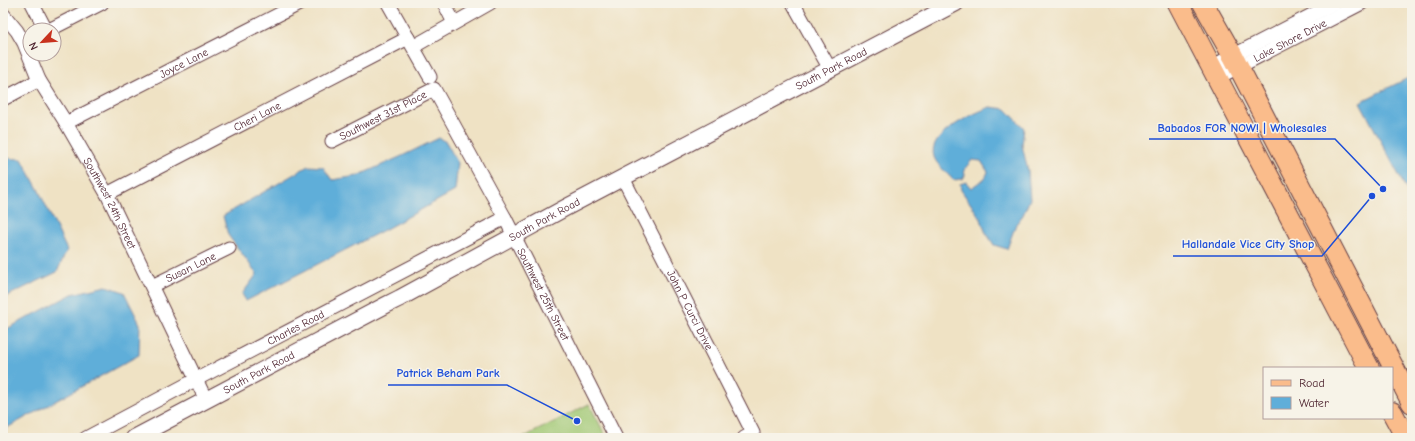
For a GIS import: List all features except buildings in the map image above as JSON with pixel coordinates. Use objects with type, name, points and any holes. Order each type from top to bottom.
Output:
[{"type":"main road","points":[[1178,3],[1368,367]]},
{"type":"main road","points":[[1204,3],[1392,367]]},
{"type":"main road","points":[[1260,158],[1279,175],[1320,252],[1341,267]]},
{"type":"main road","points":[[1324,282],[1343,291],[1382,367]]},
{"type":"main road","points":[[1393,369],[1403,389]]},
{"type":"main road","points":[[1393,414],[1406,438]]},
{"type":"street","points":[[32,3],[42,22]]},
{"type":"street","points":[[62,23],[102,3]]},
{"type":"street","name":"Joyce Lane","points":[[66,123],[284,7],[301,3]]},
{"type":"street","name":"Southwest 25th Street","points":[[388,3],[413,41],[432,83],[505,218],[616,438]]},
{"type":"street","points":[[444,3],[454,23]]},
{"type":"street","name":"Cheri Lane","points":[[107,194],[413,41],[454,23],[490,3]]},
{"type":"street","points":[[793,3],[830,70]]},
{"type":"street","name":"South Park Road","points":[[134,438],[956,3]]},
{"type":"street","name":"Lake Shore Drive","points":[[1311,23],[1336,3]]},
{"type":"street","name":"Lake Shore Drive","points":[[1214,72],[1311,23],[1362,3]]},
{"type":"street","name":"Southwest 24th Street","points":[[3,14],[22,36]]},
{"type":"street","name":"Southwest 24th Street","points":[[33,62],[39,80],[107,194],[206,400]]},
{"type":"street","points":[[3,99],[39,80]]},
{"type":"street","name":"Southwest 31st Place","points":[[332,141],[432,83]]},
{"type":"street","name":"John P Curci Drive","points":[[623,178],[753,433],[744,438]]},
{"type":"street","name":"Charles Road","points":[[86,438],[505,218]]},
{"type":"street","name":"Susan Lane","points":[[152,286],[229,248]]},
{"type":"green space","points":[[589,404],[607,438],[522,438]]},
{"type":"water","points":[[1412,76],[1412,200],[1360,102]]},
{"type":"water","points":[[990,107],[1006,109],[1024,128],[1022,145],[1028,171],[1030,199],[1023,215],[1016,224],[1007,249],[994,245],[985,231],[981,219],[961,190],[960,184],[966,182],[971,188],[985,178],[988,172],[981,161],[972,160],[964,170],[965,175],[963,179],[953,180],[935,160],[933,149],[937,141],[953,126],[973,114]]},
{"type":"water","points":[[439,138],[446,142],[458,163],[455,191],[384,230],[246,301],[242,294],[257,274],[228,235],[223,216],[308,166],[323,167],[332,180],[357,176]]},
{"type":"water","points":[[3,158],[22,159],[67,250],[57,272],[3,298]]},
{"type":"water","points":[[106,286],[124,292],[140,324],[139,355],[3,430],[3,331],[72,294]]},
{"type":"place","name":"Babados FOR NOW! | Wholesales","points":[[1383,189]]},
{"type":"place","name":"Hallandale Vice City Shop","points":[[1372,196]]},
{"type":"place","name":"Patrick Beham Park","points":[[577,421]]}]
